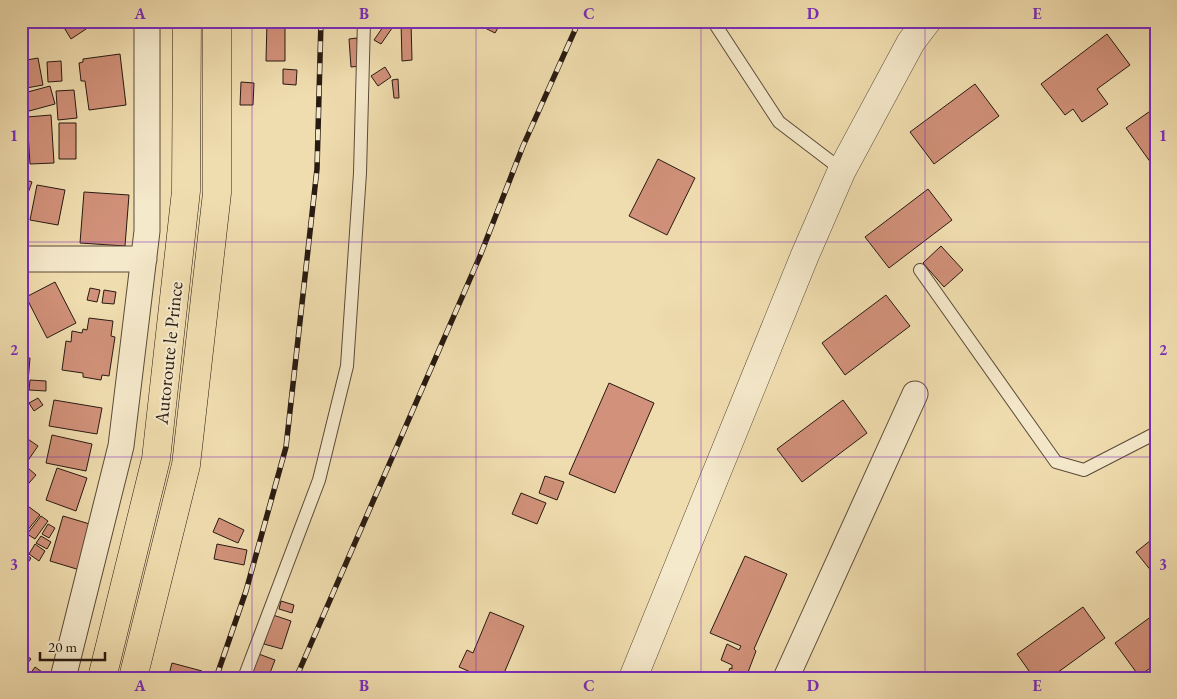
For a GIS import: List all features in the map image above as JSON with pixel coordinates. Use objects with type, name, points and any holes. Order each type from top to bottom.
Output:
[{"type":"main road","name":"Autoroute le Prince","points":[[102,678],[156,459],[186,191],[187,21]]},
{"type":"main road","name":"Autoroute le Prince","points":[[133,678],[186,464],[217,193],[217,21]]},
{"type":"street","points":[[63,678],[121,446],[147,231],[147,21]]},
{"type":"street","points":[[633,678],[805,255],[842,170],[911,42],[927,21]]},
{"type":"street","points":[[21,259],[144,259]]},
{"type":"street","points":[[786,678],[916,394]]},
{"type":"lane","points":[[244,678],[320,480],[347,366],[360,173],[364,21]]},
{"type":"lane","points":[[713,21],[779,122],[842,170]]},
{"type":"lane","points":[[920,270],[1056,462],[1084,470],[1156,433]]},
{"type":"building","points":[[60,21],[98,21],[71,39]]},
{"type":"building","points":[[267,21],[285,21],[285,61],[266,61]]},
{"type":"building","points":[[387,21],[397,21],[381,44],[374,40]]},
{"type":"building","points":[[476,21],[502,21],[495,33],[475,23]]},
{"type":"building","points":[[401,22],[411,22],[412,60],[402,61]]},
{"type":"building","points":[[1107,34],[1130,65],[1097,89],[1108,104],[1082,122],[1073,109],[1065,115],[1041,84]]},
{"type":"building","points":[[357,38],[360,66],[351,67],[349,39]]},
{"type":"building","points":[[120,54],[126,105],[89,110],[85,81],[81,81],[79,63],[83,62],[83,59]]},
{"type":"building","points":[[38,58],[43,85],[21,89],[21,61]]},
{"type":"building","points":[[61,61],[62,81],[48,82],[47,62]]},
{"type":"building","points":[[385,67],[391,77],[378,86],[371,76]]},
{"type":"building","points":[[283,69],[297,70],[296,85],[283,84]]},
{"type":"building","points":[[398,79],[399,98],[394,98],[392,80]]},
{"type":"building","points":[[241,82],[254,83],[253,105],[240,105]]},
{"type":"building","points":[[975,84],[999,116],[934,164],[910,132]]},
{"type":"building","points":[[50,86],[55,104],[29,111],[24,93]]},
{"type":"building","points":[[74,90],[77,118],[58,120],[56,91]]},
{"type":"building","points":[[1156,107],[1156,159],[1151,163],[1126,128]]},
{"type":"building","points":[[51,115],[54,163],[30,164],[27,117]]},
{"type":"building","points":[[59,123],[76,123],[76,159],[59,159]]},
{"type":"building","points":[[658,159],[695,178],[667,235],[629,216]]},
{"type":"building","points":[[21,178],[32,182],[28,193],[21,190]]},
{"type":"building","points":[[37,185],[65,190],[58,225],[30,220]]},
{"type":"building","points":[[928,189],[952,220],[889,268],[865,237]]},
{"type":"building","points":[[84,192],[129,195],[125,246],[80,243]]},
{"type":"building","points":[[941,246],[963,270],[944,287],[923,263]]},
{"type":"building","points":[[55,282],[76,323],[47,338],[26,297]]},
{"type":"building","points":[[90,288],[100,290],[97,302],[87,300]]},
{"type":"building","points":[[104,290],[116,292],[114,304],[102,303]]},
{"type":"building","points":[[886,295],[910,326],[845,375],[822,343]]},
{"type":"building","points":[[89,318],[113,321],[111,336],[115,337],[109,376],[102,375],[101,380],[83,377],[83,373],[62,370],[66,341],[71,342],[72,331],[82,333],[83,329],[87,330]]},
{"type":"building","points":[[21,357],[30,358],[28,382],[21,382]]},
{"type":"building","points":[[30,380],[46,381],[46,391],[29,390]]},
{"type":"building","points":[[609,383],[654,403],[615,493],[569,474]]},
{"type":"building","points":[[38,398],[43,405],[34,411],[29,403]]},
{"type":"building","points":[[54,400],[102,408],[97,434],[49,426]]},
{"type":"building","points":[[843,400],[867,433],[802,482],[777,449]]},
{"type":"building","points":[[22,435],[38,446],[27,462],[21,458]]},
{"type":"building","points":[[52,435],[92,444],[86,471],[46,463]]},
{"type":"building","points":[[28,468],[36,475],[23,490],[21,489],[21,476]]},
{"type":"building","points":[[57,468],[87,478],[76,511],[46,500]]},
{"type":"building","points":[[545,476],[564,482],[557,500],[539,493]]},
{"type":"building","points":[[521,493],[546,503],[537,524],[512,514]]},
{"type":"building","points":[[21,501],[40,515],[22,537],[21,536]]},
{"type":"building","points":[[41,516],[48,521],[35,539],[27,534]]},
{"type":"building","points":[[63,516],[93,525],[80,570],[50,561]]},
{"type":"building","points":[[219,518],[244,530],[238,543],[213,532]]},
{"type":"building","points":[[48,524],[55,528],[49,538],[42,534]]},
{"type":"building","points":[[41,536],[51,542],[47,549],[36,543]]},
{"type":"building","points":[[1151,540],[1156,545],[1156,577],[1136,552]]},
{"type":"building","points":[[35,544],[45,551],[39,561],[29,554]]},
{"type":"building","points":[[217,544],[247,550],[244,565],[214,559]]},
{"type":"building","points":[[21,551],[31,558],[21,573]]},
{"type":"building","points":[[745,556],[787,574],[754,649],[756,651],[747,675],[753,678],[726,678],[730,668],[732,669],[732,665],[721,660],[727,644],[739,650],[741,646],[710,633]]},
{"type":"building","points":[[281,601],[294,605],[292,613],[279,609]]},
{"type":"building","points":[[1083,607],[1105,638],[1050,678],[1034,678],[1017,654]]},
{"type":"building","points":[[490,612],[524,626],[502,678],[484,678],[459,667],[467,650],[473,653]]},
{"type":"building","points":[[1156,613],[1156,664],[1139,676],[1115,643]]},
{"type":"building","points":[[273,615],[291,621],[282,649],[264,644]]},
{"type":"building","points":[[21,651],[31,659],[21,671]]},
{"type":"building","points":[[256,653],[275,660],[268,678],[247,678]]},
{"type":"building","points":[[172,663],[202,671],[200,678],[168,678]]},
{"type":"building","points":[[35,667],[45,674],[42,678],[28,677]]},
{"type":"railway","points":[[216,678],[246,591],[286,447],[317,169],[321,21]]},
{"type":"railway","points":[[296,678],[480,256],[523,146],[579,21]]}]
